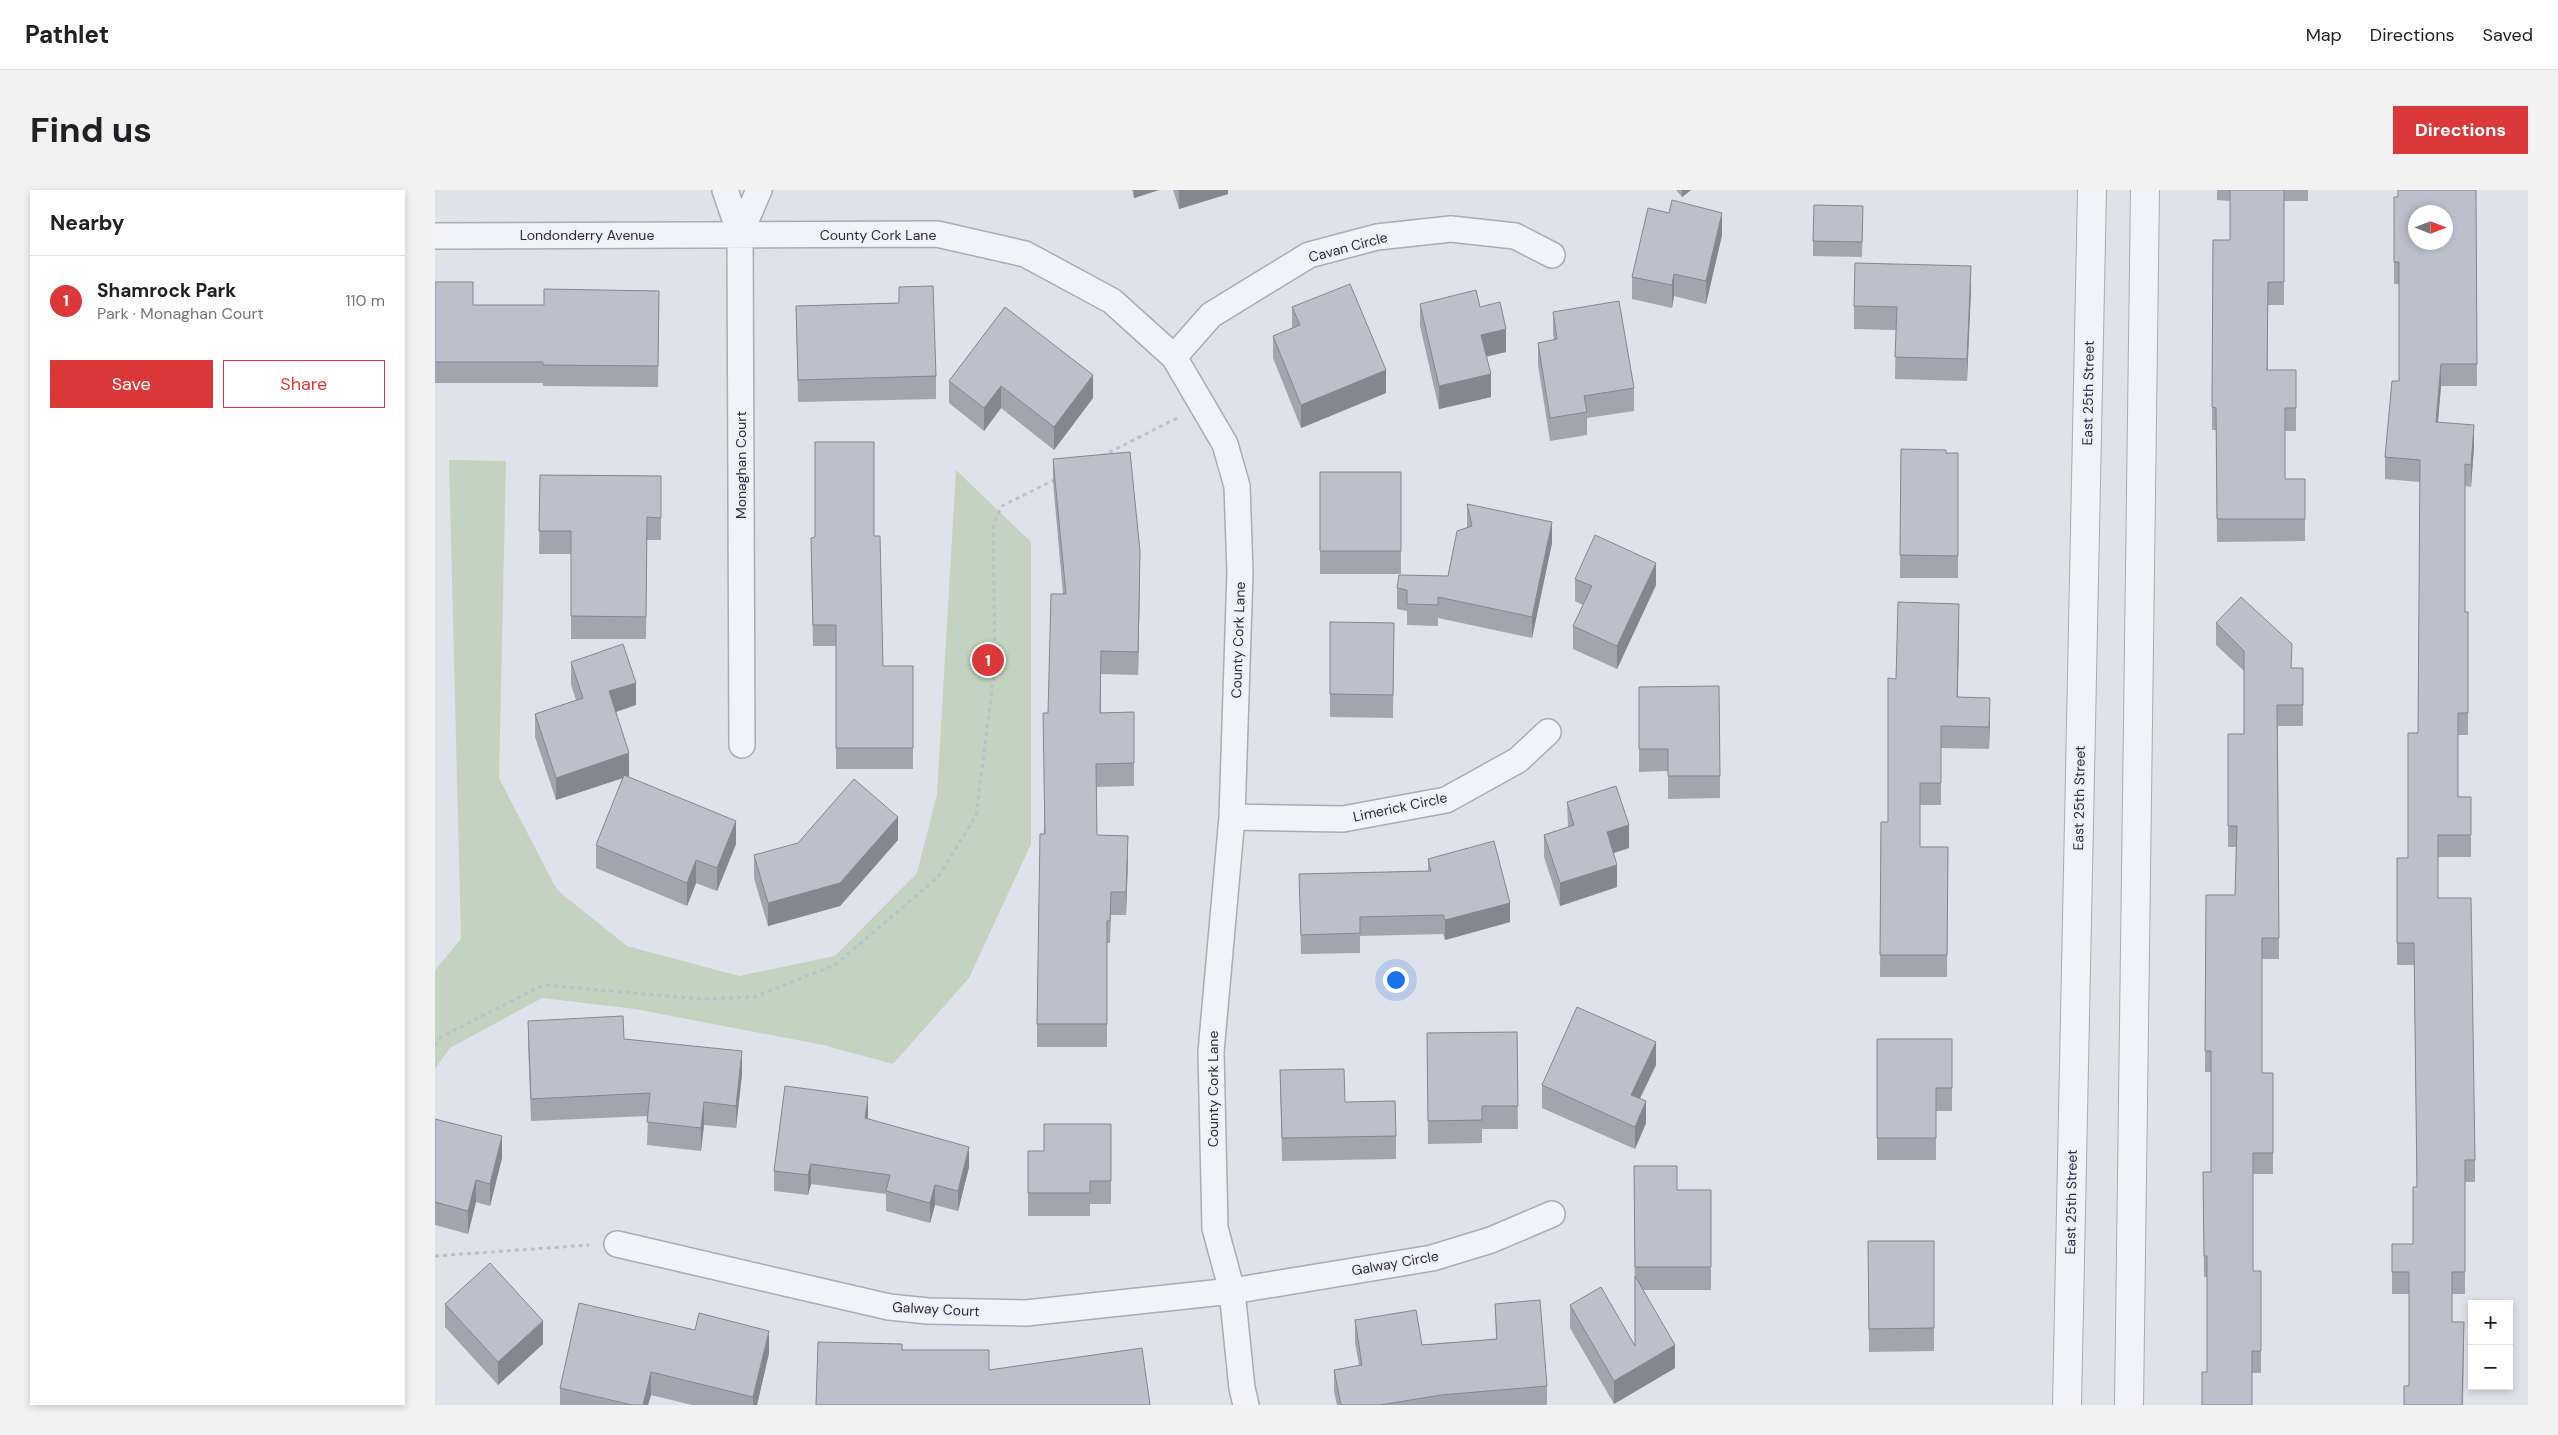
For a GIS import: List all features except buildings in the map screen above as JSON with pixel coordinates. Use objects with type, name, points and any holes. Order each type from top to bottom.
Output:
[{"type":"street","points":[[725,190],[740,234]]},
{"type":"street","name":"Monaghan Court","points":[[742,745],[740,234],[759,190]]},
{"type":"street","name":"East 25th Street","points":[[2067,1405],[2092,190]]},
{"type":"street","points":[[2129,1405],[2145,190]]},
{"type":"street","name":"Cavan Circle","points":[[1174,357],[1211,315],[1309,255],[1368,239],[1451,229],[1515,236],[1552,256]]},
{"type":"street","name":"Londonderry Avenue","points":[[435,236],[740,234]]},
{"type":"street","name":"County Cork Lane","points":[[740,234],[937,234],[1025,254],[1112,301],[1174,357],[1225,444],[1237,486],[1240,572],[1232,817],[1211,1052],[1215,1228],[1232,1290],[1242,1388],[1246,1405]]},
{"type":"street","name":"Limerick Circle","points":[[1232,817],[1343,819],[1446,800],[1518,760],[1548,732]]},
{"type":"street","name":"Galway Circle","points":[[1232,1290],[1432,1258],[1491,1240],[1552,1214]]},
{"type":"street","name":"Galway Court","points":[[617,1244],[889,1307],[928,1312],[1026,1313],[1232,1290]]},
{"type":"path","points":[[1099,458],[1202,405]]},
{"type":"path","points":[[435,1046],[441,1037],[543,985],[683,998],[755,997],[835,965],[938,876],[976,816],[995,667],[993,524],[1002,506],[1063,475]]},
{"type":"path","points":[[435,1256],[617,1244]]},
{"type":"green space","points":[[449,460],[506,461],[499,778],[557,890],[627,946],[739,976],[835,956],[917,873],[937,794],[956,470],[1031,542],[1031,844],[969,978],[893,1064],[823,1045],[635,1009],[542,998],[450,1048],[435,1069],[435,970],[461,939]]},
{"type":"place","name":"Shamrock Park","points":[[988,660]]}]
